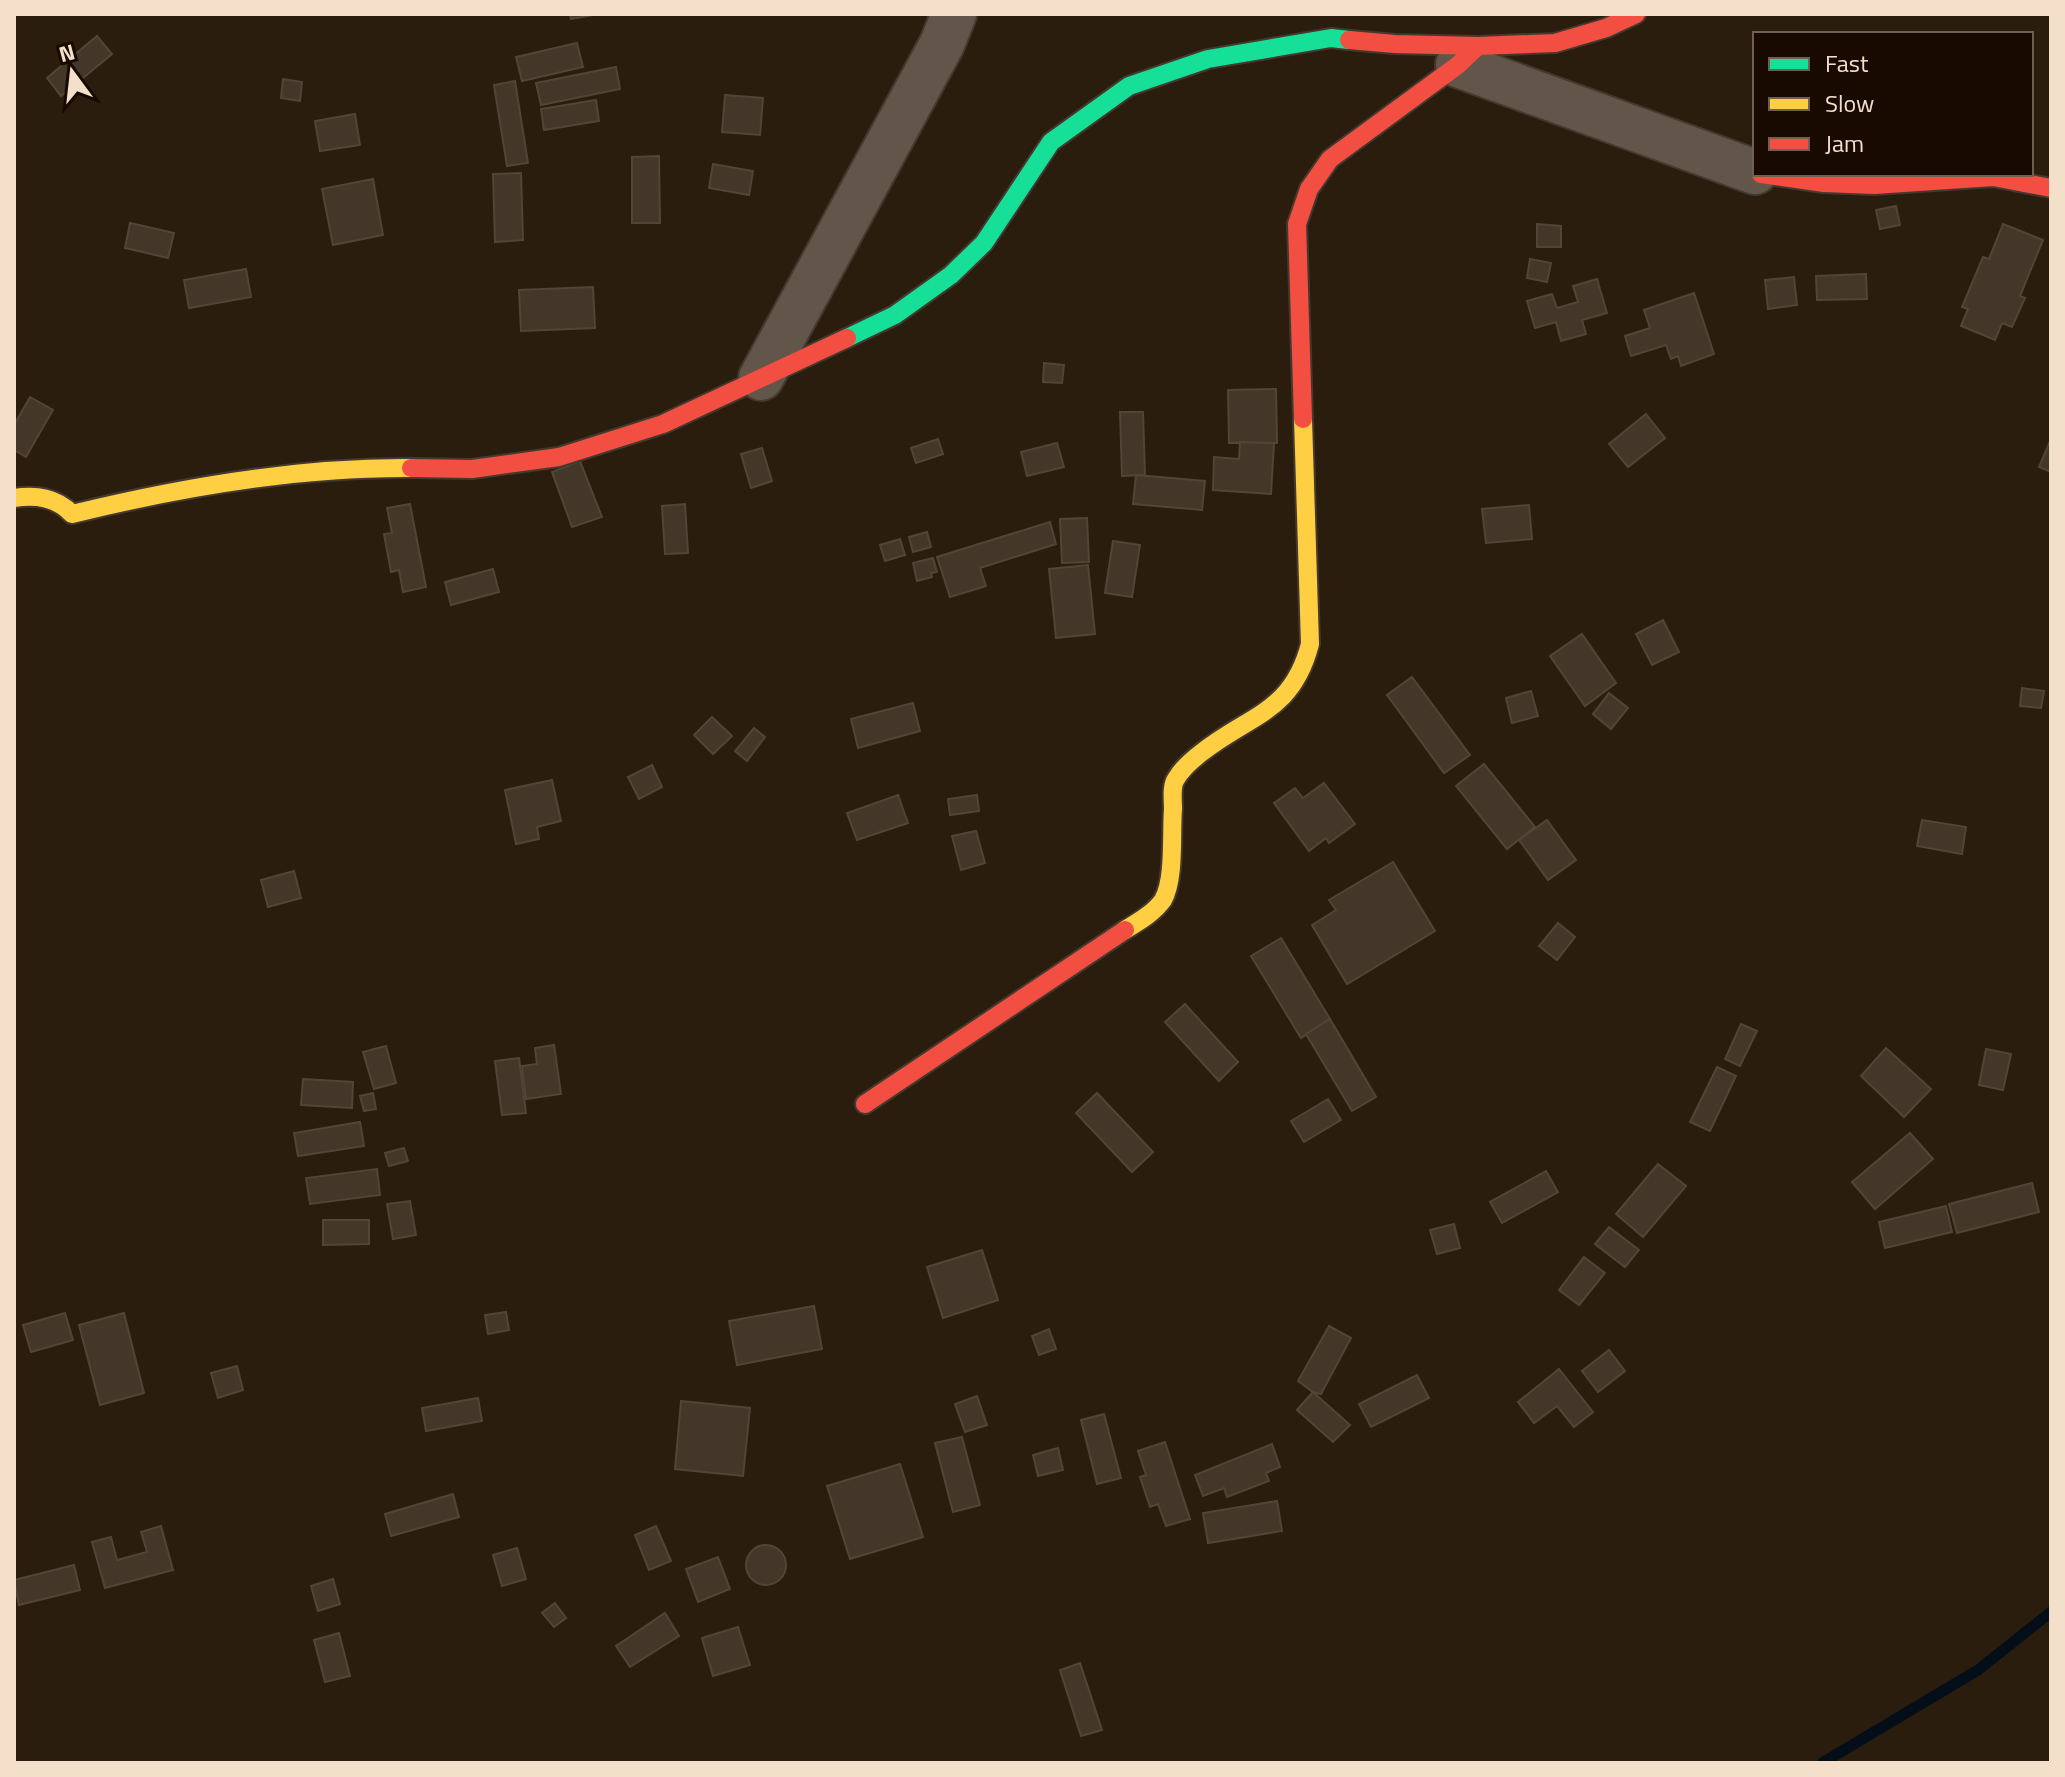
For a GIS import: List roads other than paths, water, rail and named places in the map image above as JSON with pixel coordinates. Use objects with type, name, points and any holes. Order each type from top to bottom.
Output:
[{"type":"street","points":[[761,378],[942,44],[954,14]]},
{"type":"street","points":[[865,1104],[1149,914],[1162,901],[1169,885],[1174,781],[1194,756],[1263,714],[1296,682],[1309,655],[1310,644],[1297,224],[1303,200],[1314,177],[1330,159],[1468,55],[1555,43],[1606,28],[1636,14]]},
{"type":"street","points":[[14,498],[31,495],[64,503],[72,514],[149,495],[248,480],[363,468],[472,469],[559,457],[663,424],[895,315],[951,275],[984,243],[1051,142],[1129,86],[1208,59],[1331,38],[1468,55],[1753,171]]},
{"type":"street","points":[[1778,176],[1824,183],[1874,185],[1993,177],[2051,188]]},
{"type":"waterway","points":[[1822,1763],[1978,1670],[2051,1612]]}]
